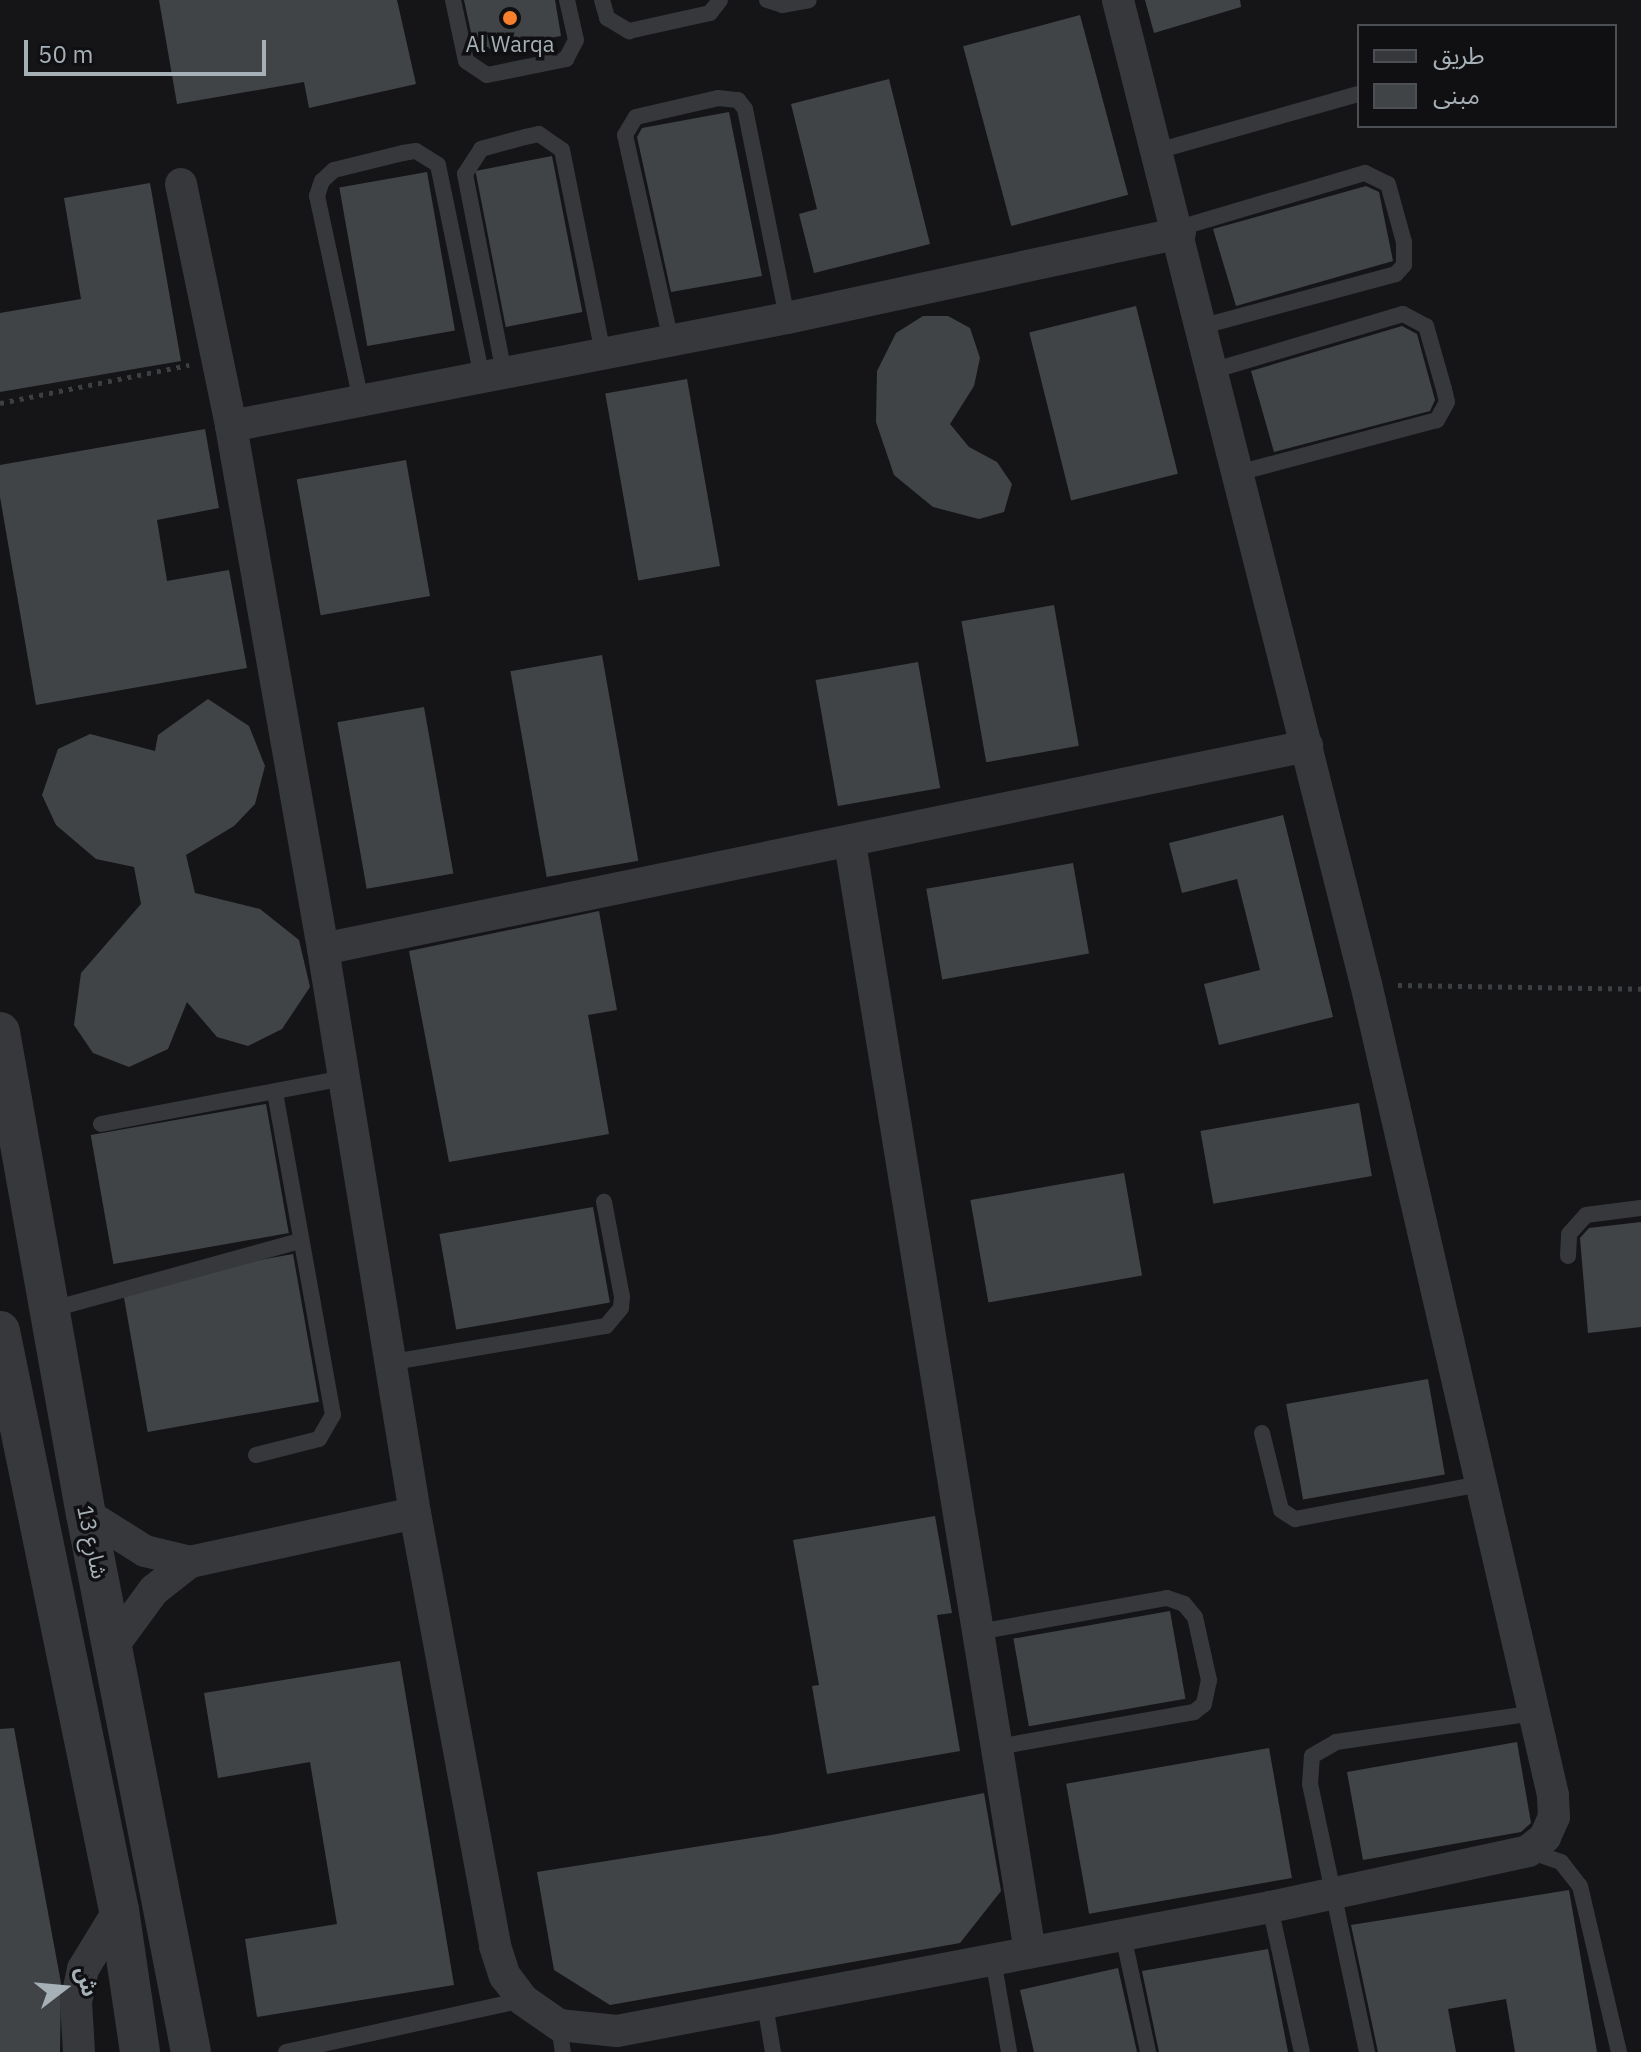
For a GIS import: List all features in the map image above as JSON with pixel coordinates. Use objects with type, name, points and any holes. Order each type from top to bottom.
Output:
[{"type":"street","points":[[181,184],[231,426],[345,1078],[415,1513],[495,1946],[505,1976],[523,2000],[561,2038],[617,2031],[764,1999],[1270,1907],[1528,1851],[1545,1837],[1554,1817],[1535,1713],[1485,1483],[1366,984],[1241,472],[1118,0]]},
{"type":"street","points":[[231,426],[787,318],[1179,231]]},
{"type":"street","points":[[323,949],[850,843],[1307,746]]},
{"type":"street","points":[[850,843],[1030,1952]]},
{"type":"street","name":"شارع 13","points":[[0,1032],[53,1309],[86,1514],[115,1643],[191,2052]]},
{"type":"street","points":[[0,1146],[23,1252],[53,1309]]},
{"type":"street","points":[[0,1331],[19,1464],[119,1910],[140,2052]]},
{"type":"street","points":[[115,1643],[154,1590],[190,1562],[415,1513]]},
{"type":"street","points":[[86,1514],[145,1551],[190,1562]]},
{"type":"street","points":[[79,2052],[76,2002],[83,1969],[119,1910]]},
{"type":"lane","points":[[453,0],[466,61],[487,75],[566,59],[576,40],[567,0]]},
{"type":"lane","points":[[602,0],[607,18],[629,31],[710,13],[720,0]]},
{"type":"lane","points":[[767,0],[782,5],[809,0]]},
{"type":"lane","points":[[1157,151],[1357,95]]},
{"type":"lane","points":[[671,341],[625,135],[636,117],[718,98],[738,100],[745,109],[787,318]]},
{"type":"lane","points":[[493,375],[465,174],[481,149],[539,134],[562,150],[603,354]]},
{"type":"lane","points":[[361,401],[317,196],[322,181],[334,170],[403,153],[416,151],[438,165],[493,375]]},
{"type":"lane","points":[[1179,231],[1365,173],[1388,184],[1404,242],[1404,265],[1396,274],[1203,326]]},
{"type":"lane","points":[[1215,370],[1403,314],[1426,326],[1444,389],[1447,402],[1437,420],[1241,472]]},
{"type":"lane","points":[[101,1124],[345,1078]]},
{"type":"lane","points":[[256,1455],[319,1439],[333,1415],[275,1093]]},
{"type":"lane","points":[[393,1362],[606,1326],[621,1308],[622,1297],[604,1202]]},
{"type":"lane","points":[[1568,1256],[1569,1234],[1586,1215],[1641,1208]]},
{"type":"lane","points":[[53,1309],[300,1241]]},
{"type":"lane","points":[[1262,1433],[1281,1510],[1295,1519],[1485,1483]]},
{"type":"lane","points":[[978,1632],[1167,1598],[1184,1604],[1195,1617],[1209,1680],[1204,1704],[1194,1712],[997,1747]]},
{"type":"lane","points":[[1367,2052],[1308,1770],[1322,1746],[1535,1713]]},
{"type":"lane","points":[[1528,1851],[1561,1862],[1580,1886],[1619,2052]]},
{"type":"lane","points":[[1270,1907],[1302,2052]]},
{"type":"lane","points":[[1123,1935],[1148,2052]]},
{"type":"lane","points":[[993,1959],[1009,2052]]},
{"type":"lane","points":[[764,1999],[773,2052]]},
{"type":"lane","points":[[286,2052],[523,2000]]},
{"type":"path","points":[[0,403],[217,359]]},
{"type":"path","points":[[1366,984],[1641,989]]},
{"type":"building","points":[[159,0],[397,0],[416,84],[309,108],[304,82],[177,104]]},
{"type":"building","name":"Al Warqa","points":[[464,0],[555,0],[561,36],[475,51]]},
{"type":"building","points":[[1145,0],[1240,0],[1241,7],[1154,33]]},
{"type":"building","points":[[1080,15],[1128,195],[1011,226],[963,46]]},
{"type":"building","points":[[889,79],[930,244],[814,273],[799,214],[817,209],[791,104]]},
{"type":"building","points":[[729,112],[762,276],[671,292],[637,137],[642,128]]},
{"type":"building","points":[[552,156],[582,312],[506,327],[475,171]]},
{"type":"building","points":[[427,172],[455,331],[367,346],[339,187]]},
{"type":"building","points":[[150,183],[181,361],[0,392],[0,313],[81,299],[64,198]]},
{"type":"building","points":[[1366,186],[1379,192],[1393,261],[1236,306],[1213,229]]},
{"type":"building","points":[[1136,306],[1178,474],[1071,500],[1029,333]]},
{"type":"building","points":[[923,316],[948,316],[970,328],[980,358],[974,386],[950,424],[969,447],[997,462],[1012,484],[1004,512],[979,519],[933,507],[894,475],[876,422],[877,371],[896,333]]},
{"type":"building","points":[[1402,326],[1417,334],[1435,400],[1430,411],[1274,452],[1251,371]]},
{"type":"building","points":[[687,379],[720,566],[638,581],[605,393]]},
{"type":"building","points":[[205,429],[219,508],[157,520],[167,581],[229,570],[247,668],[36,705],[0,497],[0,465]]},
{"type":"building","points":[[406,460],[430,596],[321,615],[297,479]]},
{"type":"building","points":[[1054,605],[1079,746],[986,762],[961,621]]},
{"type":"building","points":[[602,655],[638,861],[547,877],[510,671]]},
{"type":"building","points":[[918,662],[940,788],[838,806],[816,680]]},
{"type":"building","points":[[208,699],[249,726],[265,766],[255,804],[234,826],[186,855],[195,893],[260,909],[299,940],[310,987],[282,1029],[248,1046],[217,1037],[187,1002],[168,1049],[129,1067],[93,1053],[74,1025],[81,973],[141,904],[134,867],[96,859],[56,825],[42,795],[58,749],[90,734],[155,751],[158,735]]},
{"type":"building","points":[[424,707],[453,873],[367,889],[337,722]]},
{"type":"building","points":[[1283,815],[1333,1017],[1219,1045],[1204,984],[1260,970],[1237,879],[1182,893],[1169,843]]},
{"type":"building","points":[[1073,863],[1089,954],[942,979],[926,889]]},
{"type":"building","points":[[599,911],[617,1010],[588,1015],[609,1134],[449,1162],[409,951]]},
{"type":"building","points":[[1359,1103],[1372,1176],[1213,1204],[1200,1131]]},
{"type":"building","points":[[266,1104],[289,1233],[113,1264],[91,1135]]},
{"type":"building","points":[[1124,1173],[1142,1275],[988,1303],[970,1200]]},
{"type":"building","points":[[593,1207],[610,1303],[456,1330],[439,1234]]},
{"type":"building","points":[[1641,1222],[1641,1327],[1588,1333],[1580,1238],[1589,1228]]},
{"type":"building","points":[[293,1254],[319,1402],[148,1432],[122,1284]]},
{"type":"building","points":[[1428,1379],[1445,1475],[1303,1500],[1286,1404]]},
{"type":"building","points":[[935,1516],[952,1613],[937,1615],[960,1751],[827,1774],[812,1686],[819,1685],[793,1540]]},
{"type":"building","points":[[1170,1611],[1185,1699],[1029,1726],[1013,1639]]},
{"type":"building","points":[[400,1661],[454,1985],[257,2017],[245,1939],[337,1924],[310,1762],[218,1778],[204,1693]]},
{"type":"building","points":[[14,1728],[61,1983],[60,2052],[0,2052],[0,1729]]},
{"type":"building","points":[[1517,1742],[1531,1823],[1521,1832],[1363,1860],[1347,1772]]},
{"type":"building","points":[[1269,1748],[1292,1878],[1089,1914],[1066,1784]]},
{"type":"building","points":[[984,1793],[1001,1891],[960,1943],[610,2005],[554,1970],[537,1872],[777,1834]]},
{"type":"building","points":[[1569,1890],[1597,2052],[1515,2052],[1506,1999],[1448,2009],[1456,2052],[1378,2052],[1351,1925]]},
{"type":"building","points":[[1268,1949],[1288,2052],[1159,2052],[1142,1971]]},
{"type":"building","points":[[1118,1968],[1137,2052],[1034,2052],[1020,1990]]},
{"type":"place","name":"Al Warqa","points":[[510,18]]}]
